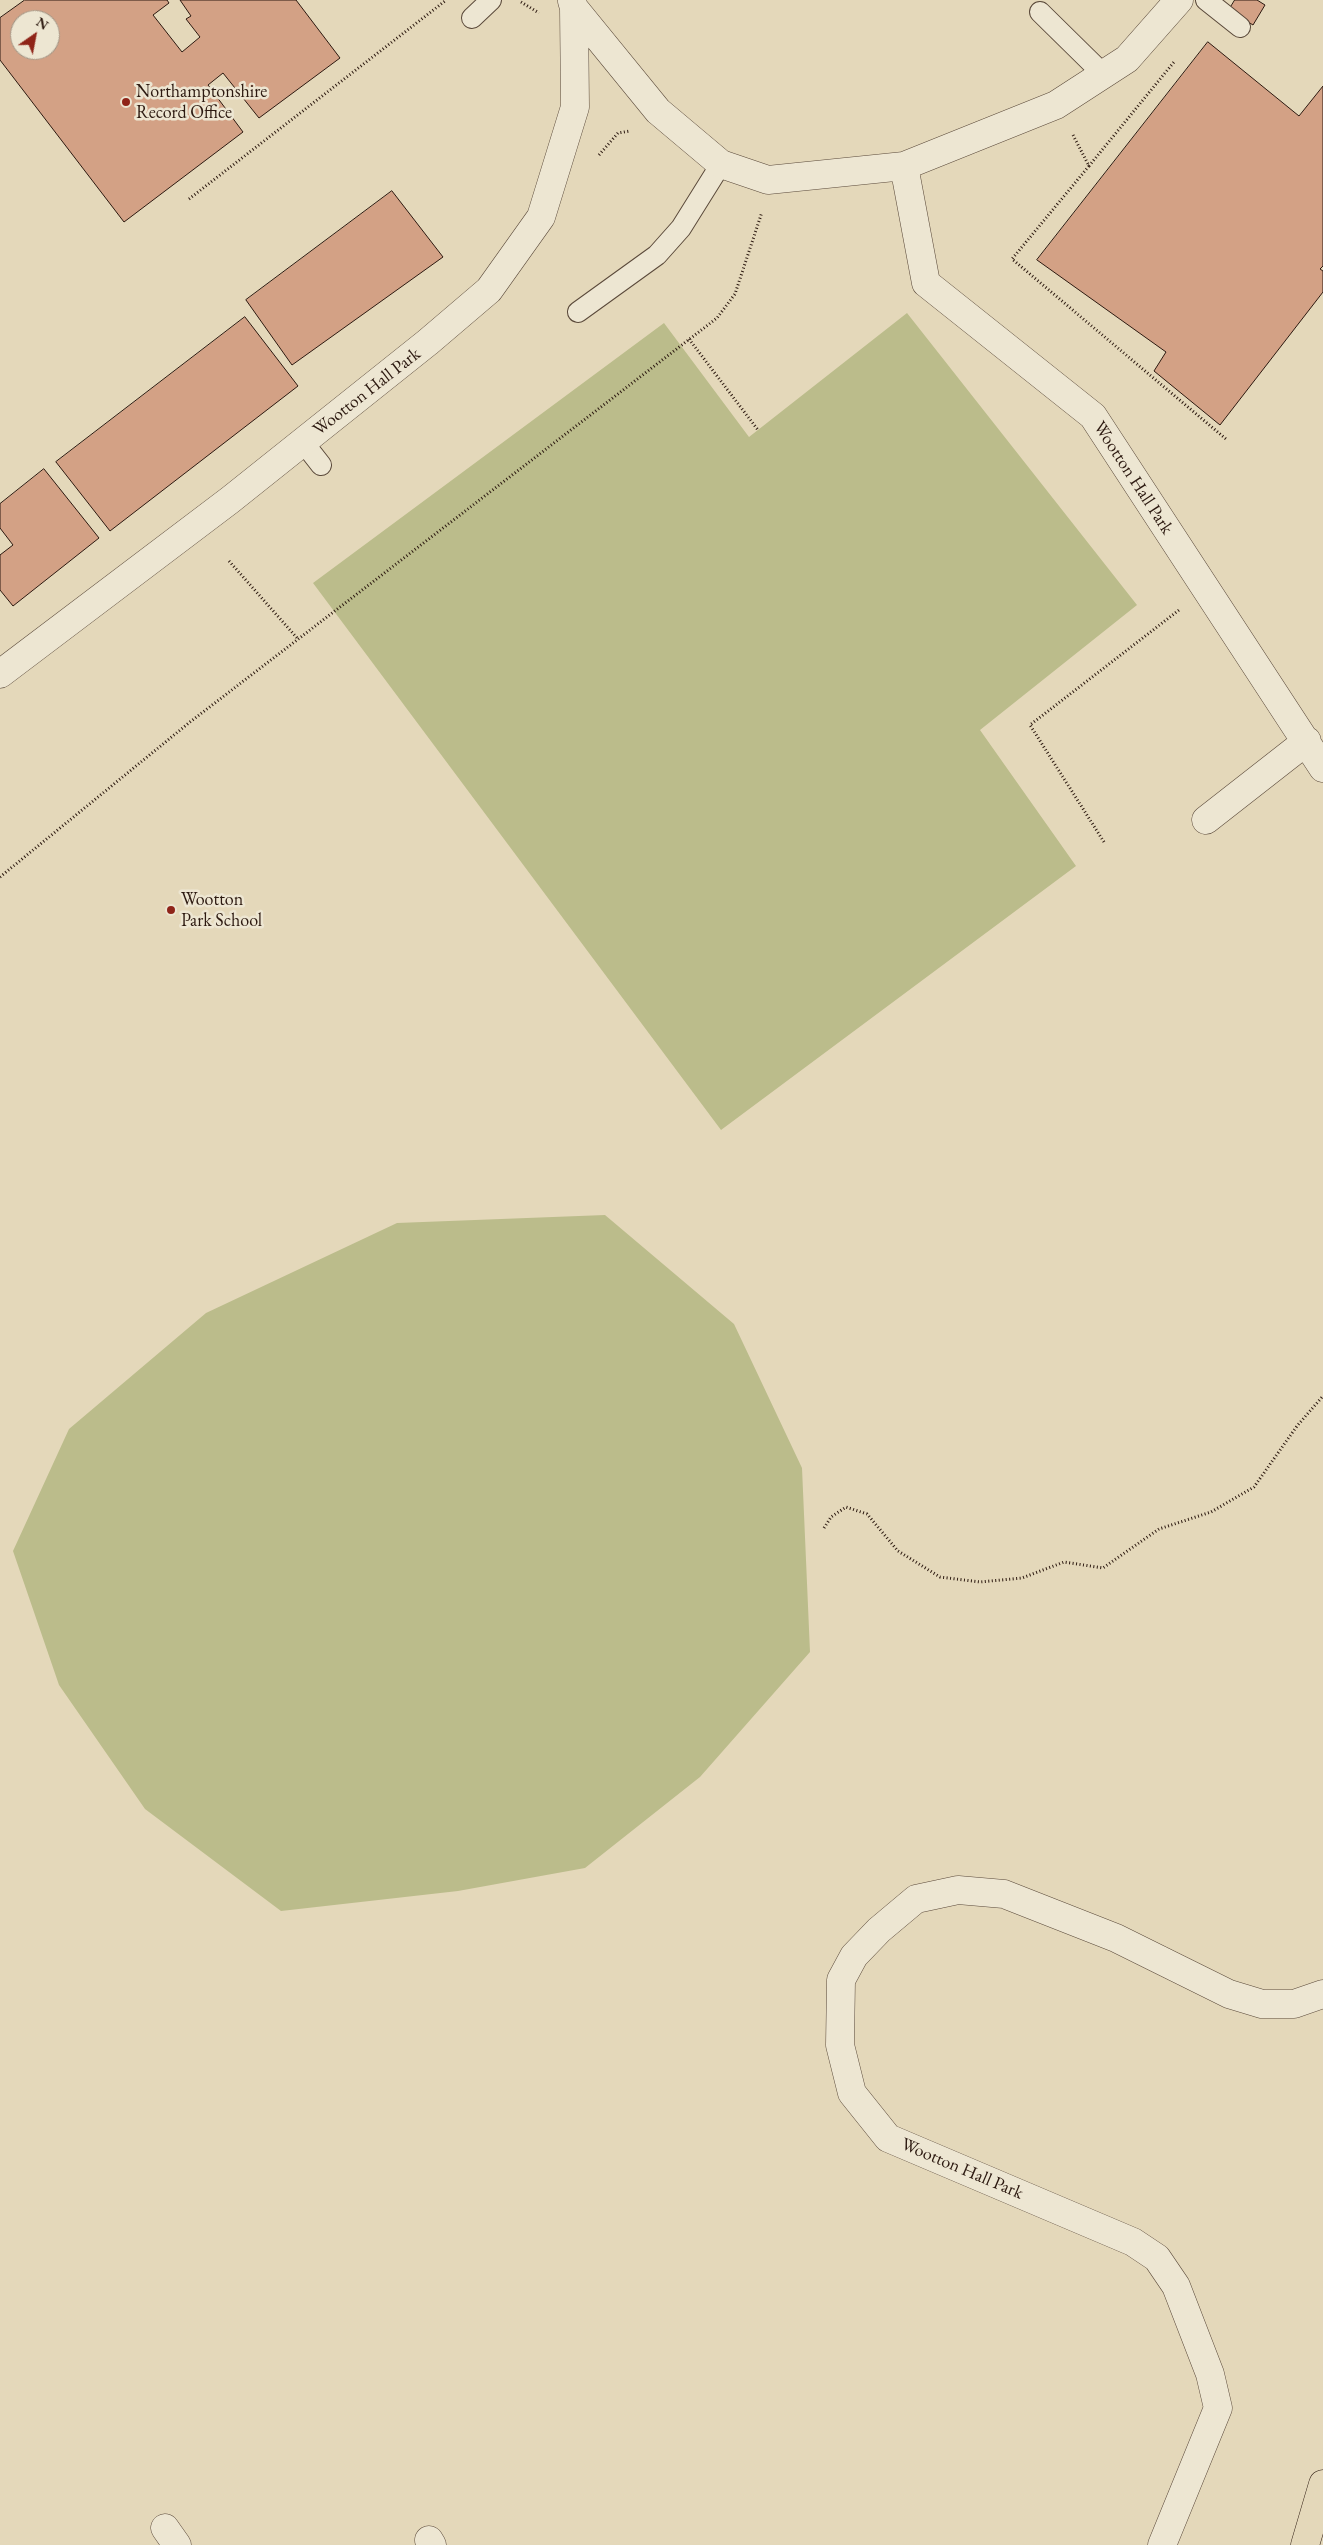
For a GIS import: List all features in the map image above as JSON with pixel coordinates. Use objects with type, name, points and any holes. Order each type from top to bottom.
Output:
[{"type":"highway","points":[[1305,2545],[1323,2484]]},
{"type":"street","points":[[573,4],[658,111],[721,164],[768,180],[904,166],[1056,105],[1126,60],[1178,0]]},
{"type":"street","name":"Wootton Hall Park","points":[[0,674],[303,442],[490,290],[541,217],[575,107],[573,4]]},
{"type":"street","name":"Wootton Hall Park","points":[[904,166],[926,282],[1093,416],[1323,768]]},
{"type":"street","points":[[1206,820],[1306,741]]},
{"type":"street","name":"Wootton Hall Park","points":[[1162,2545],[1218,2408],[1210,2374],[1176,2286],[1157,2258],[1133,2242],[888,2138],[852,2093],[840,2045],[841,1980],[854,1956],[879,1930],[916,1900],[958,1890],[1004,1894],[1116,1938],[1229,1994],[1262,2004],[1294,2004],[1323,1994]]},
{"type":"lane","points":[[472,18],[491,0]]},
{"type":"lane","points":[[1206,0],[1240,27]]},
{"type":"lane","points":[[1040,12],[1103,74]]},
{"type":"lane","points":[[578,312],[657,254],[681,228],[721,164]]},
{"type":"lane","points":[[303,442],[321,465]]},
{"type":"path","points":[[189,199],[446,0]]},
{"type":"path","points":[[518,0],[541,14]]},
{"type":"path","points":[[597,160],[600,151],[618,133],[635,130]]},
{"type":"path","points":[[1076,141],[1089,166],[1012,259],[1226,439]]},
{"type":"path","points":[[0,877],[190,722],[717,318],[735,294],[764,207]]},
{"type":"path","points":[[690,339],[758,430]]},
{"type":"path","points":[[229,561],[298,639]]},
{"type":"path","points":[[1104,842],[1030,725],[1184,606]]},
{"type":"path","points":[[824,1528],[831,1517],[846,1508],[867,1514],[898,1551],[940,1577],[980,1582],[1022,1578],[1064,1562],[1103,1568],[1158,1529],[1211,1512],[1254,1487],[1296,1426],[1323,1396]]},
{"type":"green space","points":[[907,313],[1137,605],[980,730],[1076,866],[721,1130],[313,583],[664,323],[749,437]]},
{"type":"green space","points":[[605,1215],[734,1324],[802,1468],[810,1652],[700,1777],[585,1868],[458,1891],[281,1911],[145,1809],[59,1685],[13,1551],[69,1429],[206,1313],[397,1223]]},
{"type":"building","name":"Northamptonshire Record Office","points":[[25,0],[167,0],[169,3],[153,15],[182,52],[200,37],[186,19],[191,16],[180,0],[296,0],[340,58],[259,118],[223,73],[208,85],[243,132],[124,222],[0,60],[0,18],[10,11],[10,60],[60,60],[60,10],[11,10]]},
{"type":"building","points":[[1235,0],[1257,0],[1265,5],[1253,25],[1229,10]]},
{"type":"building","points":[[1208,42],[1299,116],[1323,86],[1323,266],[1320,269],[1323,271],[1323,292],[1220,425],[1154,371],[1166,352],[1037,260]]},
{"type":"building","points":[[392,191],[443,257],[292,365],[246,300]]},
{"type":"building","points":[[245,317],[298,386],[110,531],[56,462]]},
{"type":"building","points":[[44,469],[99,538],[13,606],[0,590],[0,555],[13,545],[0,528],[0,504]]},
{"type":"place","name":"Northamptonshire Record Office","points":[[126,102]]},
{"type":"place","name":"Wootton Park School","points":[[171,910]]}]
